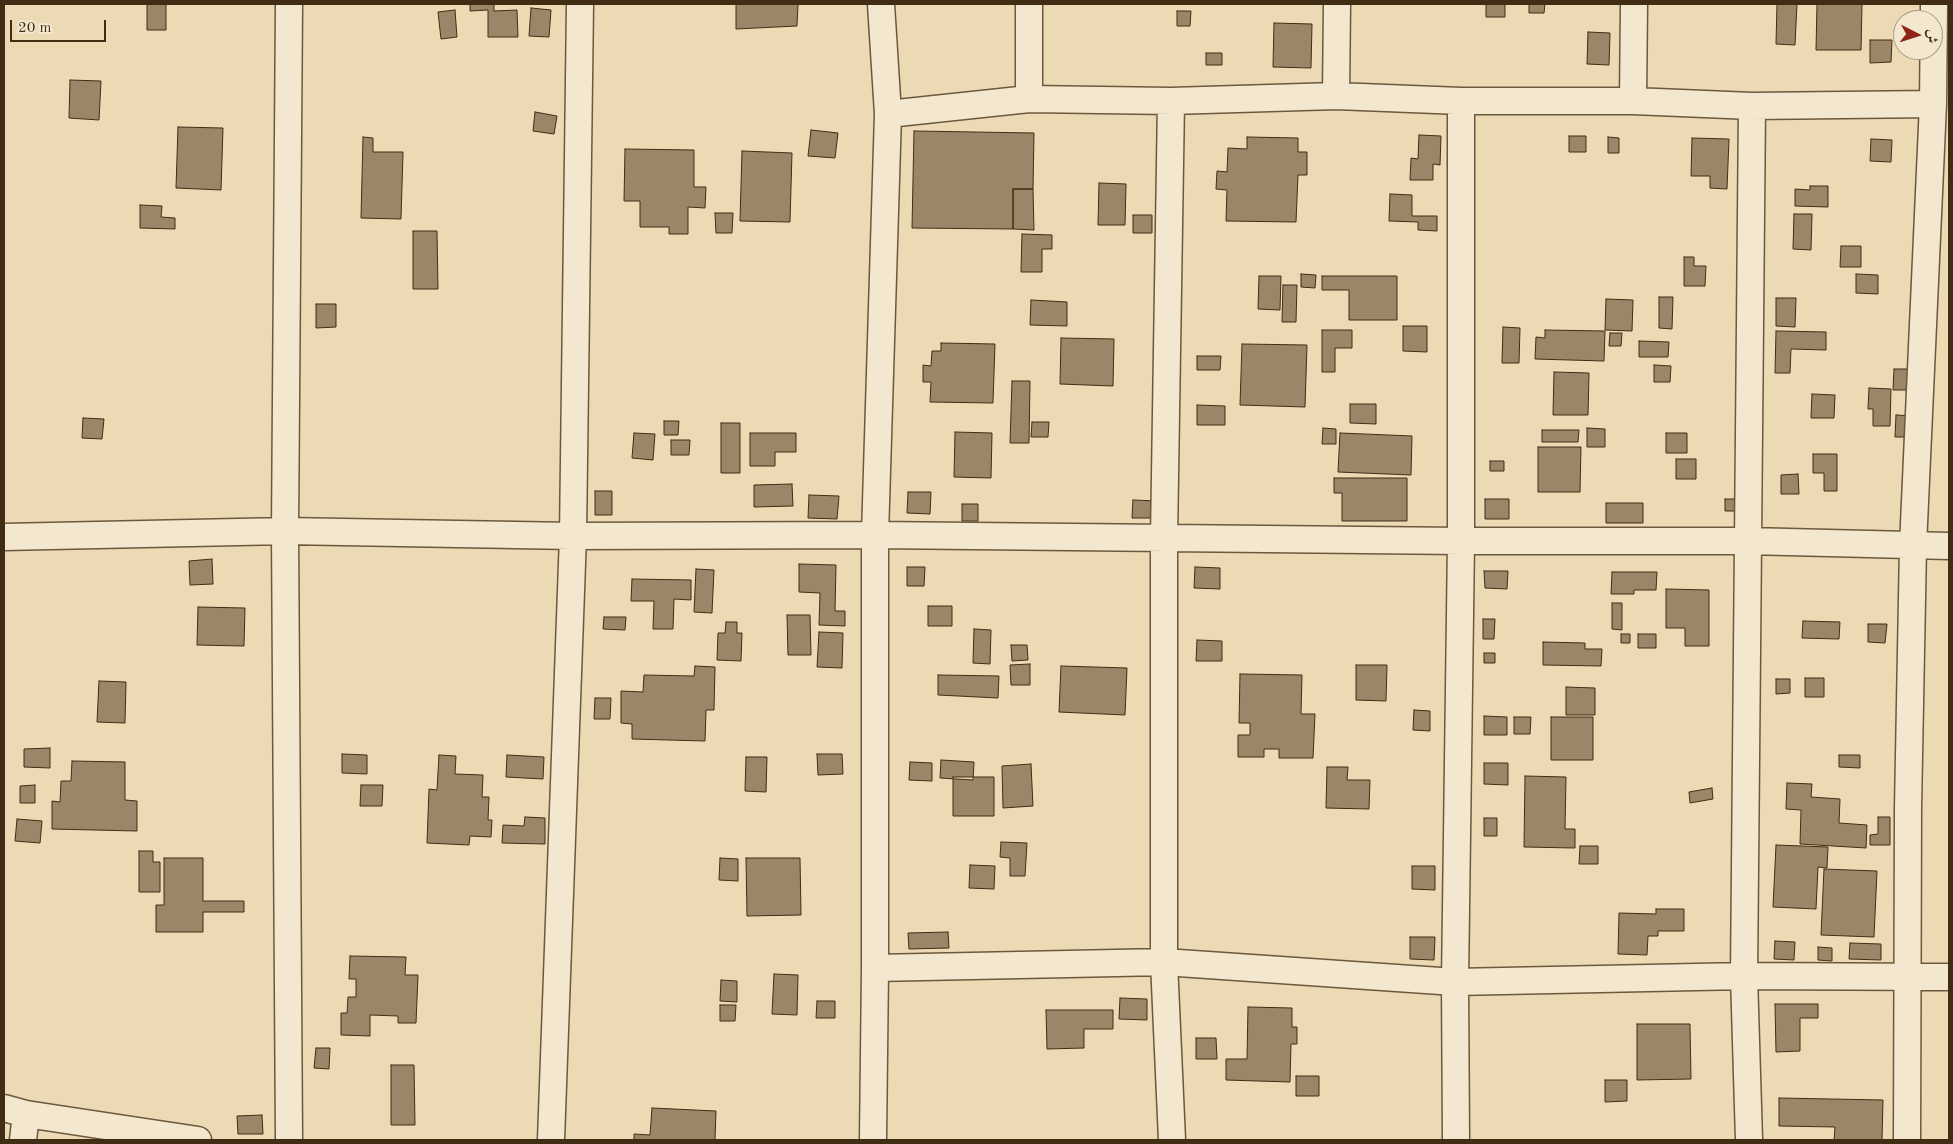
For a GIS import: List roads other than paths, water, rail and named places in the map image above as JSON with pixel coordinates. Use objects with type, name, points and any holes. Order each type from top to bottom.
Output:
[{"type":"street","points":[[289,4],[285,531],[289,1140]]},
{"type":"street","points":[[551,1140],[573,536],[580,4]]},
{"type":"street","points":[[874,1140],[876,968],[875,535],[888,114],[881,4]]},
{"type":"street","points":[[1029,99],[1030,4]]},
{"type":"street","points":[[1336,96],[1337,4]]},
{"type":"street","points":[[1633,101],[1634,4]]},
{"type":"street","points":[[1907,1140],[1908,808],[1913,546],[1933,104],[1934,4]]},
{"type":"street","points":[[888,114],[1029,99],[1170,101],[1336,96],[1460,101],[1633,101],[1752,106],[1933,104]]},
{"type":"street","points":[[1170,101],[1164,538],[1164,962],[1172,1140]]},
{"type":"street","points":[[1456,1140],[1455,982],[1462,541],[1460,101]]},
{"type":"street","points":[[1749,1140],[1744,976],[1752,106]]},
{"type":"street","points":[[4,537],[285,531],[573,536],[875,535],[1462,541],[1748,541],[1949,546]]},
{"type":"street","points":[[876,968],[1164,962],[1455,982],[1744,976],[1949,977]]},
{"type":"street","points":[[23,1140],[15,1111],[198,1140]]}]
